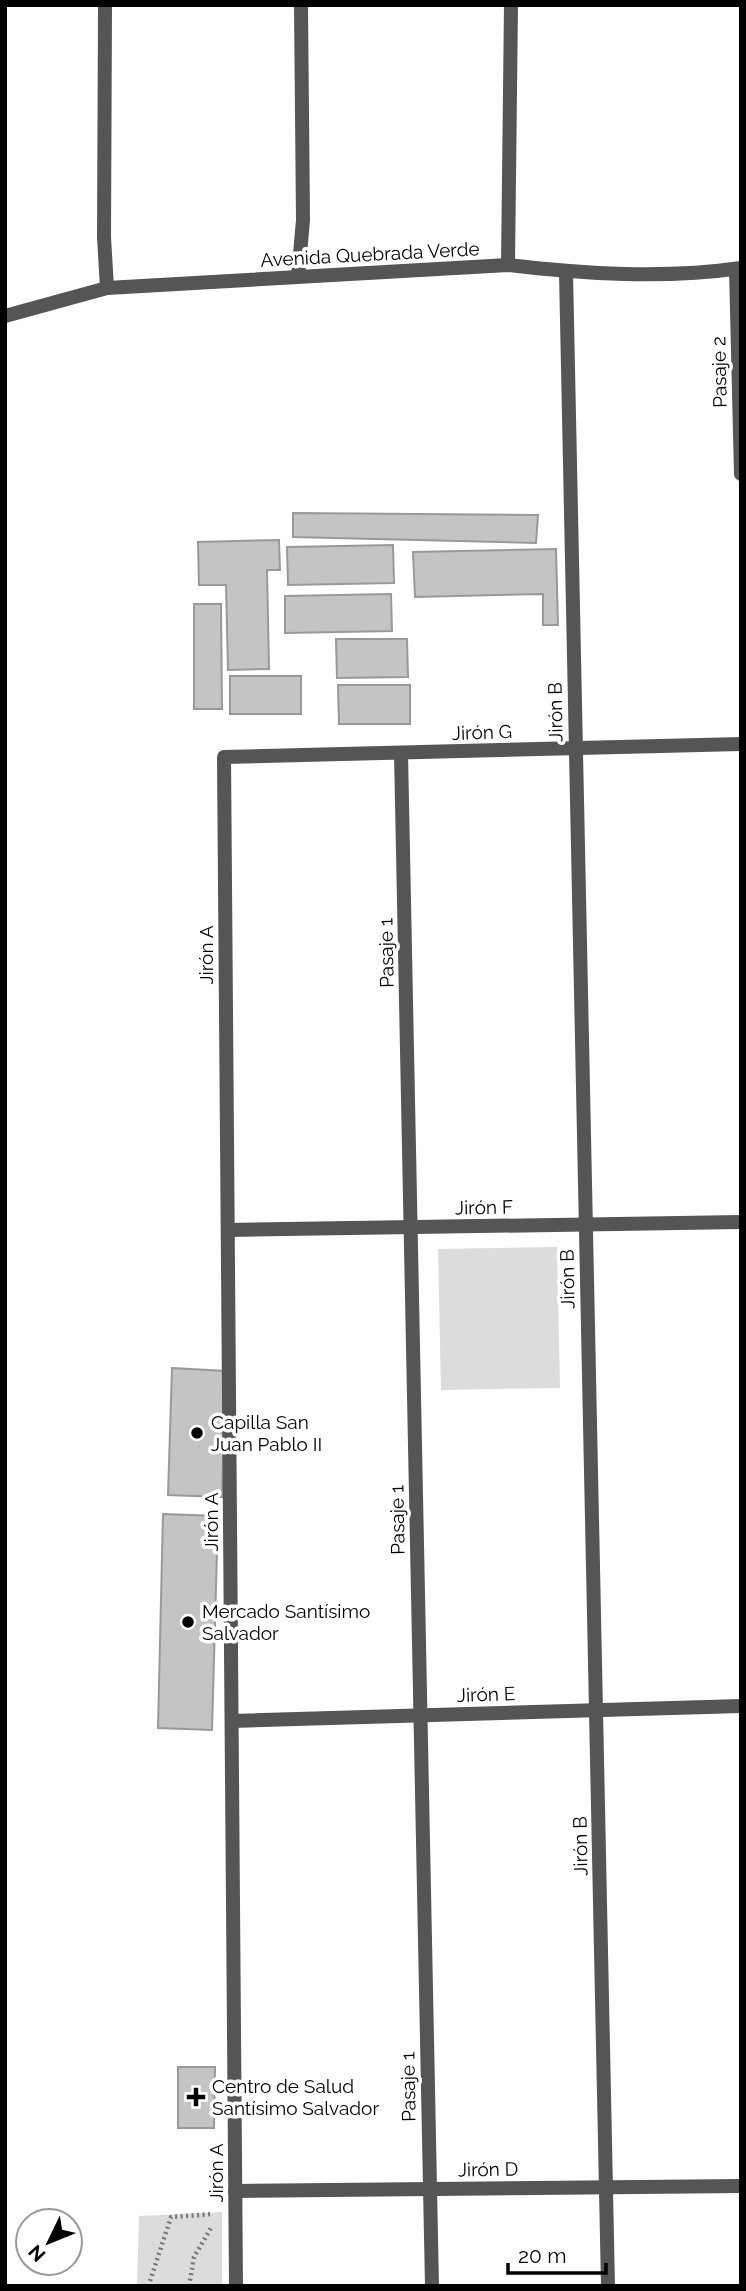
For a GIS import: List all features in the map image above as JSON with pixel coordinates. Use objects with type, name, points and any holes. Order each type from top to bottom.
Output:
[{"type":"street","points":[[105,5],[104,237],[107,288]]},
{"type":"street","points":[[299,277],[303,220],[301,5]]},
{"type":"street","points":[[508,265],[511,5]]},
{"type":"street","name":"Avenida Quebrada Verde","points":[[5,316],[107,288],[508,265],[566,272],[640,274],[738,269]]},
{"type":"street","name":"Pasaje 2","points":[[738,269],[741,474]]},
{"type":"street","name":"Jirón B","points":[[566,272],[608,2286]]},
{"type":"street","name":"Jirón G","points":[[224,757],[741,744]]},
{"type":"street","name":"Pasaje 1","points":[[401,753],[432,2286]]},
{"type":"street","name":"Jirón A","points":[[224,757],[236,2286]]},
{"type":"street","name":"Jirón F","points":[[228,1230],[741,1222]]},
{"type":"street","name":"Jirón E","points":[[232,1721],[741,1706]]},
{"type":"street","name":"Jirón D","points":[[235,2191],[741,2186]]},
{"type":"path","points":[[150,2281],[171,2217],[235,2213]]},
{"type":"path","points":[[189,2286],[194,2257],[212,2227],[235,2213]]},
{"type":"shaded area","points":[[557,1247],[560,1388],[441,1390],[438,1249]]},
{"type":"shaded area","points":[[222,2212],[222,2286],[137,2286],[139,2216]]},
{"type":"building","points":[[293,513],[538,515],[536,543],[293,537]]},
{"type":"building","points":[[279,540],[280,570],[267,570],[269,669],[228,670],[226,585],[199,585],[198,542]]},
{"type":"building","points":[[393,545],[394,583],[288,585],[287,547]]},
{"type":"building","points":[[556,549],[558,625],[543,625],[543,594],[415,597],[413,552]]},
{"type":"building","points":[[391,594],[392,631],[285,633],[285,596]]},
{"type":"building","points":[[194,604],[221,604],[222,709],[194,709]]},
{"type":"building","points":[[336,639],[407,639],[408,677],[337,678]]},
{"type":"building","points":[[230,676],[301,676],[301,714],[230,714]]},
{"type":"building","points":[[338,685],[410,685],[410,724],[339,724]]},
{"type":"building","name":"Capilla San Juan Pablo II","points":[[172,1368],[226,1371],[222,1497],[168,1495]]},
{"type":"building","name":"Mercado Santísimo Salvador","points":[[163,1514],[218,1516],[212,1730],[158,1728]]},
{"type":"building","name":"Centro de Salud Santísimo Salvador","points":[[178,2067],[215,2067],[214,2128],[178,2128]]},
{"type":"place","name":"Capilla San Juan Pablo II","points":[[197,1433]]},
{"type":"place","name":"Mercado Santísimo Salvador","points":[[188,1622]]},
{"type":"place","name":"Centro de Salud Santísimo Salvador","points":[[196,2097]]}]
